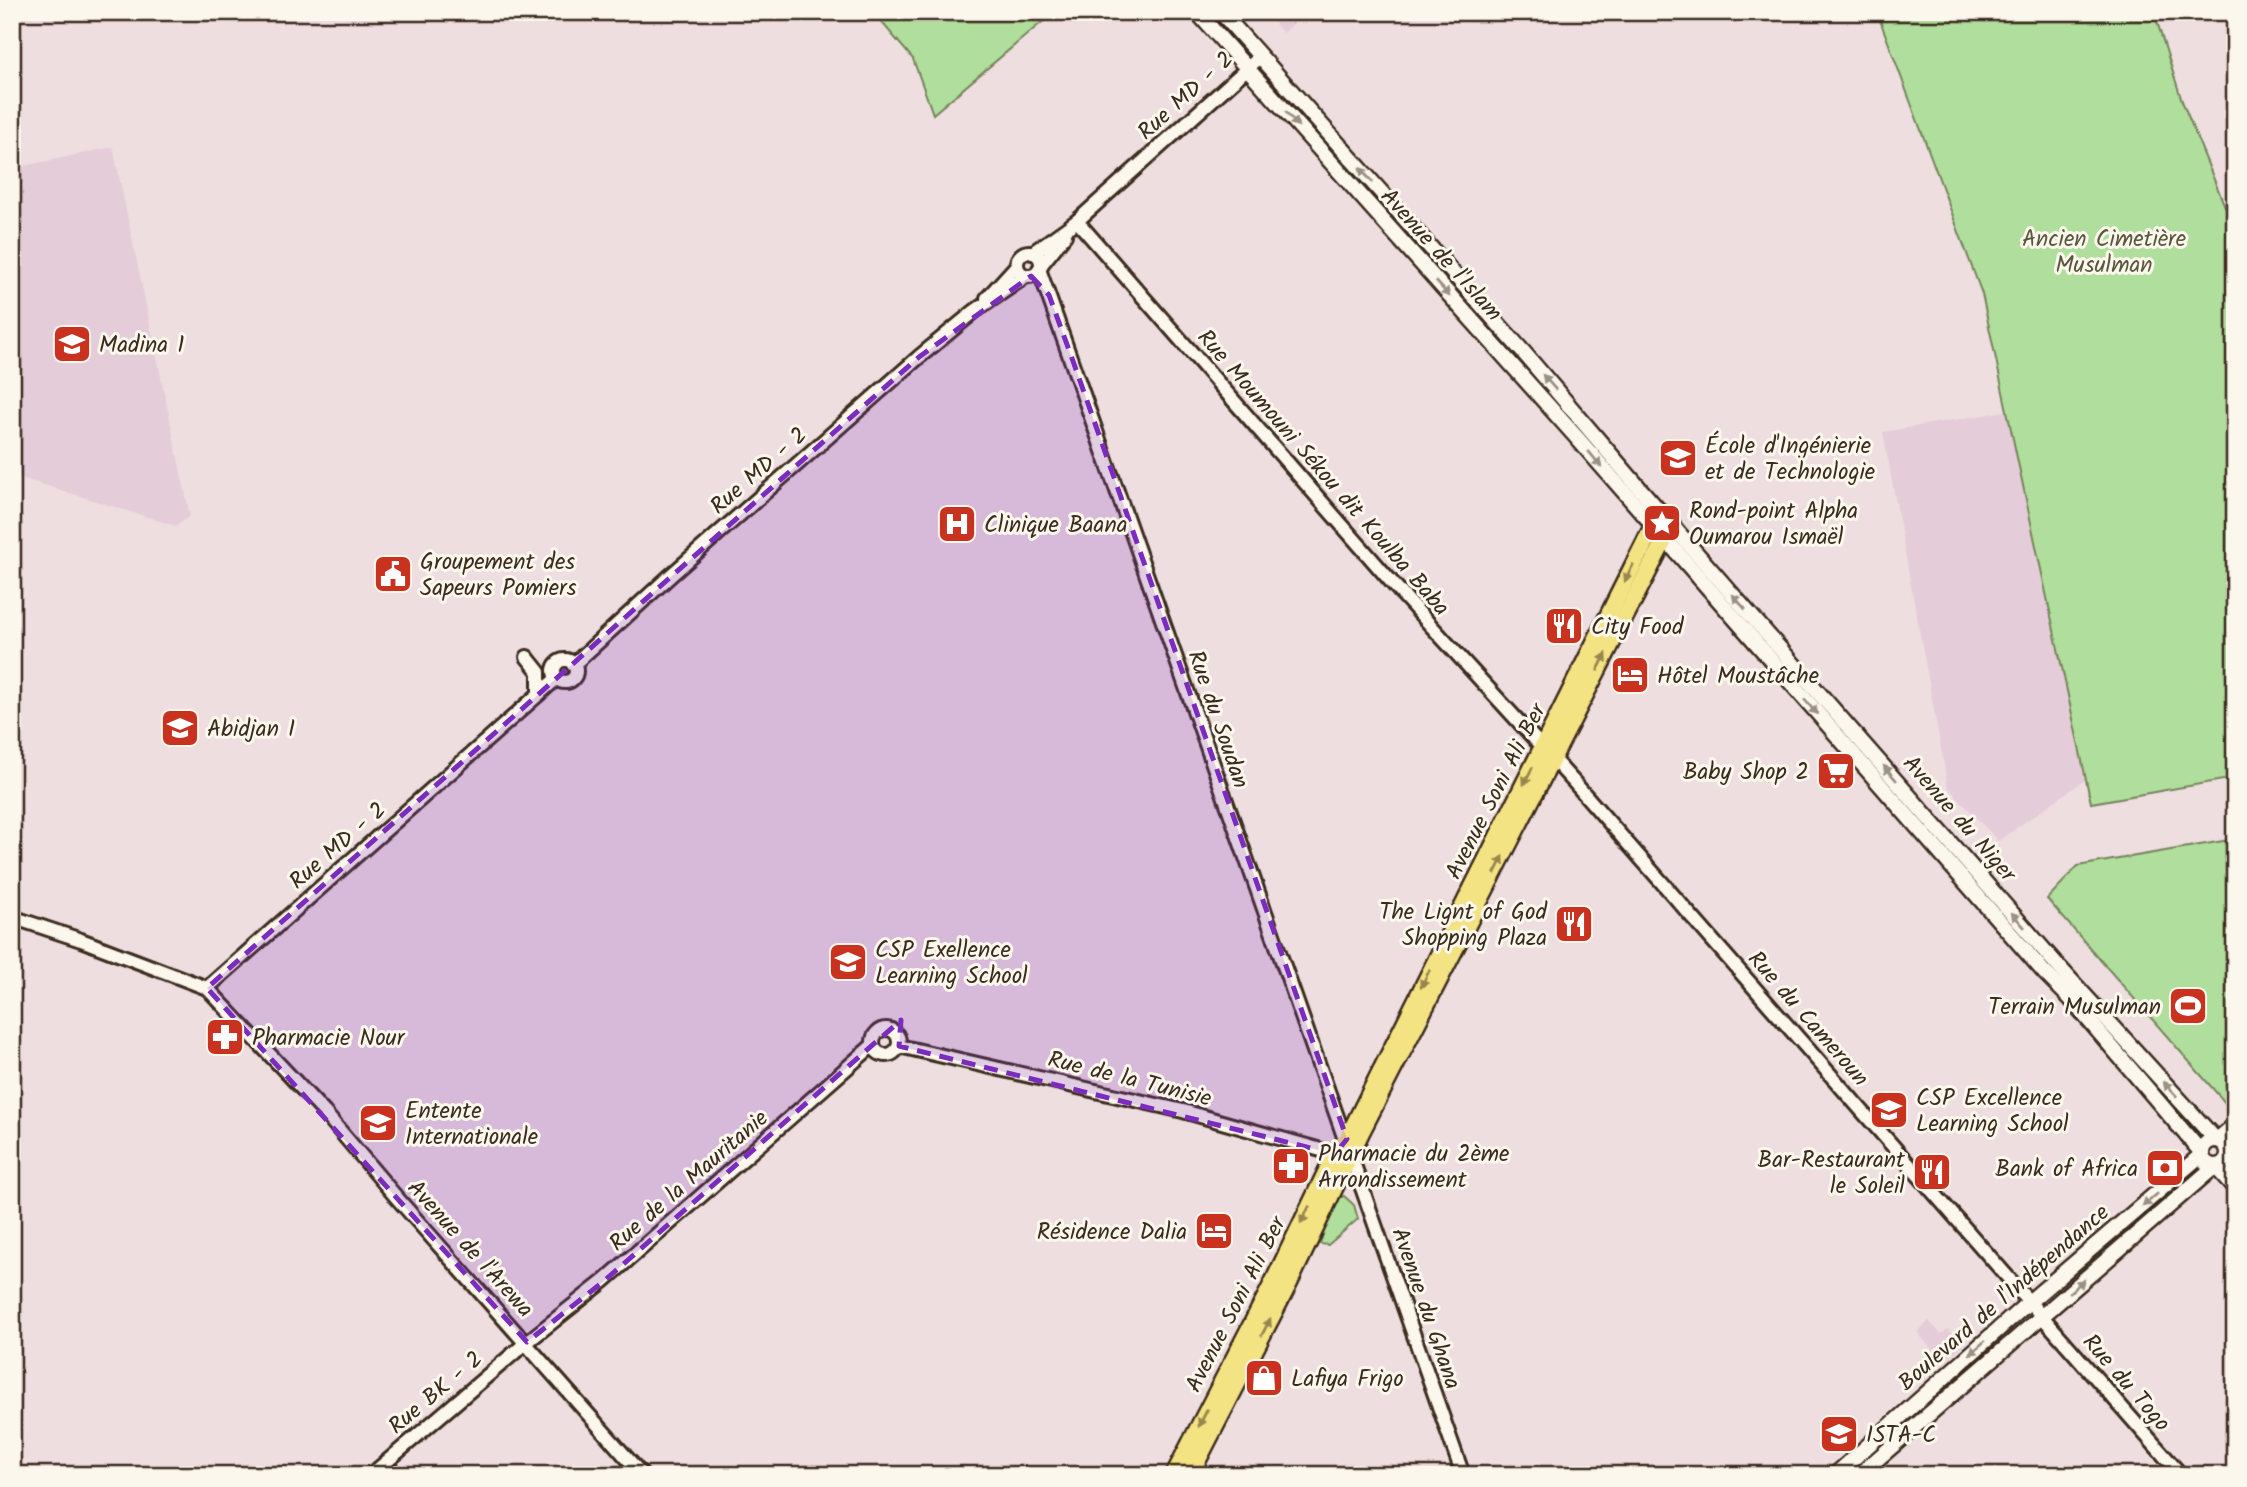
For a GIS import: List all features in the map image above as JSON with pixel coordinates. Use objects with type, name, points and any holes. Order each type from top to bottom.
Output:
[{"type":"main road","name":"Avenue de l'Islam","points":[[1197,12],[1578,439],[1668,532]]},
{"type":"main road","name":"Avenue de l'Islam","points":[[1221,12],[1525,354],[1656,519]]},
{"type":"main road","name":"Avenue Soni Ali Ber","points":[[1547,754],[1656,519]]},
{"type":"main road","name":"Avenue Soni Ali Ber","points":[[1374,1095],[1547,754],[1668,532]]},
{"type":"main road","name":"Avenue du Niger","points":[[1668,532],[1685,563],[2044,972],[2070,998],[2201,1154]]},
{"type":"main road","name":"Avenue du Niger","points":[[1668,532],[2217,1140]]},
{"type":"main road","points":[[1345,1157],[1346,1139],[1374,1095]]},
{"type":"main road","points":[[1345,1157],[1374,1095]]},
{"type":"main road","points":[[2235,1125],[2217,1140],[2204,1144],[2201,1154],[2207,1165],[2215,1167],[2235,1188]]},
{"type":"main road","points":[[2215,1167],[2225,1162],[2231,1154],[2225,1144],[2217,1140]]},
{"type":"main road","name":"Boulevard de l'Indépendance","points":[[1835,1475],[2029,1302],[2201,1154]]},
{"type":"main road","name":"Avenue Soni Ali Ber","points":[[1174,1475],[1270,1289],[1345,1157]]},
{"type":"main road","name":"Avenue Soni Ali Ber","points":[[1190,1475],[1345,1157]]},
{"type":"main road","name":"Boulevard de l'Indépendance","points":[[1859,1475],[2215,1167]]},
{"type":"street","name":"Rue MD - 2","points":[[1032,253],[1077,221],[1260,57]]},
{"type":"street","name":"Rue MD - 2","points":[[207,988],[538,694],[557,678],[566,682],[572,679],[576,671],[573,665],[900,374],[975,311],[1034,272],[1077,221]]},
{"type":"street","name":"Rue Moumouni Sékou dit Koulba Baba","points":[[1077,221],[1402,594],[1547,754]]},
{"type":"street","points":[[1032,253],[1039,258],[1034,272],[1020,272],[1017,265],[1021,255],[1032,253]]},
{"type":"street","name":"Rue MD - 2","points":[[975,311],[1017,265]]},
{"type":"street","name":"Rue du Soudan","points":[[1034,272],[1049,295],[1346,1139]]},
{"type":"street","points":[[527,657],[535,664],[538,672],[538,694]]},
{"type":"street","name":"Rue du Cameroun","points":[[1547,754],[2042,1316]]},
{"type":"street","name":"Avenue de l'Arewa","points":[[12,917],[207,988],[324,1112],[642,1475]]},
{"type":"street","points":[[886,1029],[897,1034],[899,1046],[895,1052],[885,1056],[877,1052],[873,1045],[876,1033],[886,1029]]},
{"type":"street","name":"Rue de la Mauritanie","points":[[527,1342],[614,1273],[873,1045]]},
{"type":"street","name":"Rue de la Tunisie","points":[[899,1046],[1183,1111],[1345,1157]]},
{"type":"street","name":"Avenue du Ghana","points":[[1345,1157],[1463,1475]]},
{"type":"street","name":"Rue du Togo","points":[[2042,1316],[2181,1475]]},
{"type":"street","name":"Rue BK - 2","points":[[372,1475],[527,1342]]},
{"type":"highlighted area","points":[[1031,276],[1049,295],[1347,1139],[1335,1154],[899,1046],[901,1020],[604,1281],[527,1342],[207,988],[919,357]]},
{"type":"shaded area","points":[[1265,12],[1307,12],[1283,33]]},
{"type":"shaded area","points":[[113,147],[190,516],[176,526],[12,475],[12,172],[15,168]]},
{"type":"shaded area","points":[[2007,411],[2086,779],[1998,841],[1948,787],[1883,432]]},
{"type":"shaded area","points":[[1929,1321],[1941,1334],[1948,1329],[1963,1345],[1943,1362],[1917,1332]]},
{"type":"green space","points":[[873,12],[1054,12],[933,114],[913,59]]},
{"type":"green space","name":"Ancien Cimetière Musulman","points":[[1877,12],[2154,12],[2182,101],[2235,231],[2235,778],[2091,803],[1982,294]]},
{"type":"green space","name":"Terrain Musulman","points":[[2235,839],[2235,1114],[2047,899],[2078,866]]},
{"type":"green space","points":[[1344,1196],[1354,1205],[1358,1219],[1328,1245],[1320,1244],[1338,1198]]},
{"type":"place","name":"Madina 1","points":[[72,344]]},
{"type":"place","name":"École d'Ingénierie et de Technologie","points":[[1678,458]]},
{"type":"place","name":"Rond-point Alpha Oumarou Ismaël","points":[[1662,523]]},
{"type":"place","name":"Clinique Baana","points":[[957,524]]},
{"type":"place","name":"Groupement des Sapeurs Pomiers","points":[[393,574]]},
{"type":"place","name":"City Food","points":[[1564,626]]},
{"type":"place","name":"Hôtel Moustâche","points":[[1630,675]]},
{"type":"place","name":"Abidjan I","points":[[180,728]]},
{"type":"place","name":"Baby Shop 2","points":[[1836,771]]},
{"type":"place","name":"The Lignt of God Shopping Plaza","points":[[1574,924]]},
{"type":"place","name":"CSP Exellence Learning School","points":[[848,962]]},
{"type":"place","name":"Terrain Musulman","points":[[2188,1006]]},
{"type":"place","name":"Pharmacie Nour","points":[[225,1037]]},
{"type":"place","name":"CSP Excellence Learning School","points":[[1889,1110]]},
{"type":"place","name":"Entente Internationale","points":[[378,1123]]},
{"type":"place","name":"Pharmacie du 2ème Arrondissement","points":[[1291,1166]]},
{"type":"place","name":"Bank of Africa","points":[[2165,1168]]},
{"type":"place","name":"Bar-Restaurant le Soleil","points":[[1932,1172]]},
{"type":"place","name":"Résidence Dalia","points":[[1214,1231]]},
{"type":"place","name":"Lafiya Frigo","points":[[1264,1378]]},
{"type":"place","name":"ISTA-C","points":[[1839,1434]]}]
